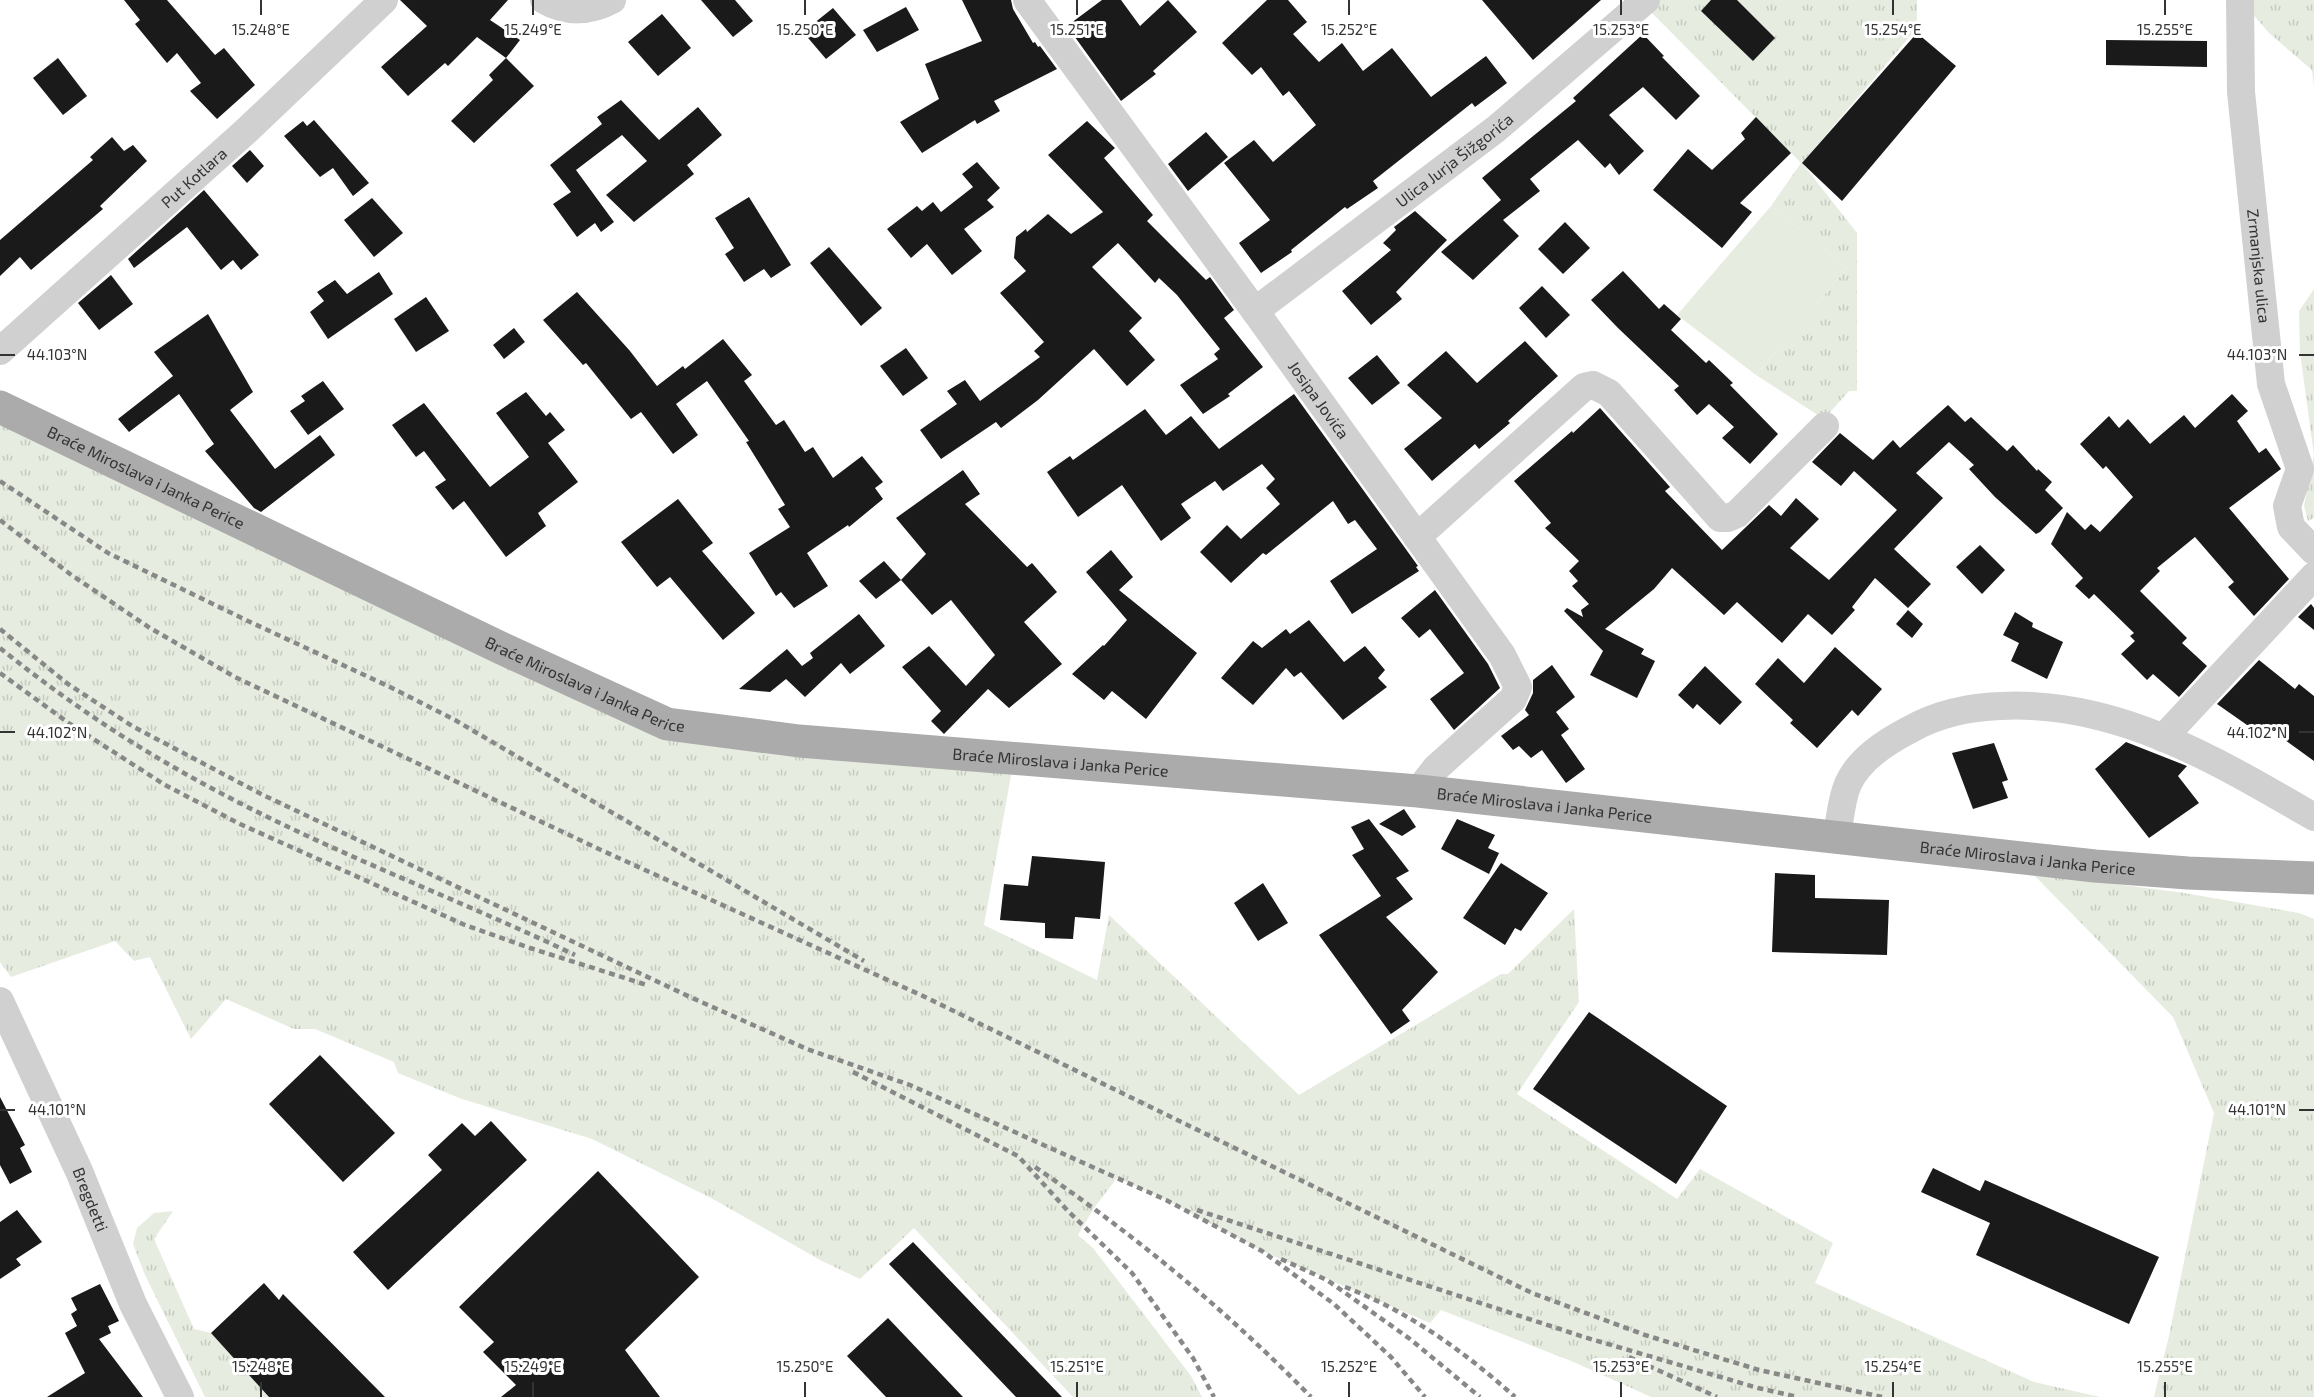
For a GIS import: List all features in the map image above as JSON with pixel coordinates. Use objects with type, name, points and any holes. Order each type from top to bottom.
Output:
[{"type":"main road","name":"Braće Miroslava i Janka Perice","points":[[0,407],[483,639],[667,724],[800,741],[1418,791],[2096,866],[2188,873],[2314,878]]},
{"type":"main road","name":"Braće Miroslava i Janka Perice","points":[[2188,873],[2314,899]]},
{"type":"street","name":"Put Kotlara","points":[[0,351],[237,139],[384,0]]},
{"type":"street","points":[[544,0],[573,11],[599,7],[612,0]]},
{"type":"street","name":"Josipa Jovića","points":[[1027,0],[1255,310],[1502,655],[1518,687],[1513,699],[1436,768],[1418,791]]},
{"type":"street","name":"Ulica Jurja Šižgorića","points":[[1255,310],[1496,129],[1646,0]]},
{"type":"street","name":"Zrmanjska ulica","points":[[2240,0],[2241,92],[2271,384],[2300,469],[2287,506],[2291,527],[2314,551]]},
{"type":"street","points":[[1417,537],[1584,387],[1593,385],[1609,393],[1720,518],[1728,518],[1737,514],[1825,426]]},
{"type":"street","points":[[2163,738],[2314,576]]},
{"type":"street","points":[[1837,837],[1843,801],[1849,782],[1864,762],[1886,742],[1919,724],[1950,713],[1983,707],[2020,705],[2090,713],[2163,738],[2245,777],[2314,818]]},
{"type":"street","name":"Bregdetti","points":[[0,1001],[79,1171],[133,1304],[180,1397]]},
{"type":"green space","points":[[1646,0],[1917,0],[1917,28],[1802,163],[1857,233],[1857,391],[1849,391],[1824,419],[1756,375],[1847,268],[1771,206],[1801,163],[1642,3]]},
{"type":"green space","points":[[2241,0],[2314,0],[2314,86],[2312,70],[2269,33]]},
{"type":"green space","points":[[1771,206],[1847,268],[1756,375],[1677,315]]},
{"type":"green space","points":[[2314,289],[2314,455],[2300,352],[2299,311]]},
{"type":"green space","points":[[0,407],[667,724],[1014,759],[984,925],[1097,980],[1109,915],[1299,1095],[1501,974],[1508,974],[1574,909],[1579,1002],[1517,1094],[1677,1199],[1700,1169],[1833,1243],[1815,1283],[2034,1382],[2100,1397],[1651,1397],[1576,1363],[1441,1310],[1430,1323],[1262,1251],[1166,1200],[1117,1178],[1094,1208],[1078,1235],[1093,1248],[1191,1376],[1202,1397],[1073,1397],[914,1228],[860,1279],[822,1261],[711,1198],[592,1139],[462,1099],[398,1073],[394,1062],[315,1029],[294,1029],[226,999],[191,1039],[150,957],[134,961],[115,941],[11,977],[0,962]]},
{"type":"green space","points":[[2314,455],[2314,518],[2308,521],[2304,506]]},
{"type":"green space","points":[[2032,873],[2184,893],[2299,913],[2314,919],[2314,1397],[2154,1397],[2169,1336],[2214,1113],[2173,1017]]},
{"type":"green space","points":[[173,1211],[154,1239],[194,1329],[211,1333],[269,1397],[205,1397],[145,1275],[133,1244],[137,1228],[154,1213]]},
{"type":"building","points":[[124,0],[167,0],[215,55],[224,48],[255,85],[217,119],[190,91],[201,83],[177,53],[167,63],[135,24],[140,20]]},
{"type":"building","points":[[400,0],[508,0],[490,20],[520,40],[506,58],[477,37],[448,66],[445,63],[408,96],[381,67],[427,26]]},
{"type":"building","points":[[701,0],[735,0],[753,21],[733,37]]},
{"type":"building","points":[[962,0],[1011,0],[1013,9],[1033,43],[1040,46],[1057,69],[994,101],[1000,111],[977,124],[975,120],[922,153],[900,122],[939,99],[925,64],[982,41]]},
{"type":"building","points":[[1102,0],[1121,0],[1140,26],[1168,0],[1197,32],[1153,71],[1156,74],[1121,101],[1067,26]]},
{"type":"building","points":[[1267,0],[1288,0],[1307,22],[1293,34],[1319,62],[1342,43],[1363,71],[1392,48],[1431,97],[1486,56],[1507,83],[1475,107],[1472,103],[1373,181],[1378,188],[1347,209],[1345,207],[1291,250],[1292,252],[1261,273],[1239,243],[1270,220],[1224,163],[1254,140],[1273,162],[1316,125],[1289,91],[1283,96],[1261,67],[1252,75],[1222,43]]},
{"type":"building","points":[[1482,0],[1601,0],[1533,60]]},
{"type":"building","points":[[1711,0],[1737,0],[1775,38],[1753,61],[1701,11]]},
{"type":"building","points":[[906,7],[919,30],[877,52],[863,30]]},
{"type":"building","points":[[833,8],[856,35],[826,59],[803,32]]},
{"type":"building","points":[[662,14],[691,48],[658,76],[628,42]]},
{"type":"building","points":[[1917,33],[1956,66],[1842,201],[1802,163]]},
{"type":"building","points":[[1643,34],[1700,96],[1676,120],[1643,87],[1609,115],[1644,151],[1619,175],[1610,163],[1605,168],[1578,140],[1530,179],[1540,191],[1503,220],[1519,236],[1473,280],[1441,252],[1501,200],[1482,178],[1576,101],[1573,98]]},
{"type":"building","points":[[2106,40],[2207,41],[2207,67],[2106,65]]},
{"type":"building","points":[[58,58],[87,96],[63,115],[33,78]]},
{"type":"building","points":[[506,58],[534,86],[474,143],[451,121],[493,80],[489,75]]},
{"type":"building","points":[[621,100],[659,140],[698,107],[722,135],[687,165],[694,174],[634,222],[606,195],[647,161],[622,135],[576,170],[614,222],[601,232],[595,223],[577,237],[553,204],[571,192],[550,165],[602,124],[597,117]]},
{"type":"building","points":[[1756,117],[1791,153],[1740,203],[1752,212],[1722,248],[1653,190],[1688,149],[1712,170],[1745,139],[1741,133]]},
{"type":"building","points":[[314,120],[369,183],[353,196],[333,168],[320,177],[284,136],[303,121],[307,126]]},
{"type":"building","points":[[1087,121],[1115,148],[1104,158],[1153,215],[1147,221],[1206,280],[1210,277],[1234,310],[1224,318],[1263,367],[1228,394],[1230,396],[1203,414],[1180,385],[1218,359],[1214,354],[1220,349],[1177,295],[1159,278],[1155,283],[1118,243],[1092,267],[1142,318],[1129,331],[1155,360],[1127,386],[1094,349],[1038,400],[1001,428],[996,422],[941,459],[920,430],[957,404],[947,391],[965,380],[980,401],[1040,357],[1034,351],[1044,342],[1000,293],[1026,271],[1014,258],[1016,237],[1026,229],[1027,232],[1048,214],[1071,234],[1103,212],[1048,155]]},
{"type":"building","points":[[1206,132],[1228,157],[1188,191],[1168,164]]},
{"type":"building","points":[[112,137],[124,151],[133,145],[147,161],[100,206],[103,209],[31,270],[20,257],[0,276],[0,240],[93,160],[90,157]]},
{"type":"building","points":[[250,150],[264,166],[247,183],[232,166]]},
{"type":"building","points":[[977,162],[1000,188],[987,200],[994,207],[964,229],[982,251],[952,275],[927,244],[911,258],[887,229],[917,206],[922,211],[933,202],[941,212],[973,187],[962,174]]},
{"type":"building","points":[[204,190],[259,255],[241,270],[233,260],[221,270],[187,227],[134,268],[128,259]]},
{"type":"building","points":[[749,197],[791,265],[771,278],[764,269],[744,282],[725,254],[734,248],[715,218]]},
{"type":"building","points":[[372,198],[403,233],[374,257],[344,220]]},
{"type":"building","points":[[1415,211],[1447,240],[1396,292],[1402,299],[1371,325],[1342,291],[1391,250],[1383,243],[1396,230],[1394,227]]},
{"type":"building","points":[[1565,222],[1590,248],[1563,274],[1538,249]]},
{"type":"building","points":[[829,247],[882,308],[861,326],[810,263]]},
{"type":"building","points":[[1623,271],[1659,309],[1664,304],[1681,319],[1671,330],[1706,363],[1709,360],[1733,383],[1730,385],[1778,434],[1750,464],[1722,438],[1734,427],[1709,404],[1697,415],[1674,390],[1679,386],[1591,300]]},
{"type":"building","points":[[379,272],[393,294],[328,339],[310,312],[324,301],[317,292],[335,280],[347,294]]},
{"type":"building","points":[[111,275],[133,304],[99,330],[78,303]]},
{"type":"building","points":[[1542,286],[1570,315],[1546,338],[1519,308]]},
{"type":"building","points":[[577,292],[630,351],[657,386],[683,366],[685,369],[723,339],[752,375],[744,381],[776,425],[784,420],[805,452],[813,447],[833,478],[862,456],[883,482],[875,488],[883,499],[849,527],[848,525],[807,553],[828,586],[794,608],[781,592],[776,596],[749,553],[790,527],[778,509],[785,505],[746,442],[749,441],[707,381],[676,404],[698,435],[673,454],[641,412],[631,419],[586,363],[583,365],[543,320]]},
{"type":"building","points":[[426,297],[449,331],[416,352],[394,319]]},
{"type":"building","points":[[208,314],[253,392],[230,410],[275,469],[320,435],[335,455],[261,512],[254,508],[205,451],[214,444],[179,394],[129,432],[118,419],[173,376],[154,352]]},
{"type":"building","points":[[514,328],[525,342],[504,359],[493,345]]},
{"type":"building","points":[[1525,341],[1558,376],[1508,421],[1510,423],[1479,449],[1475,444],[1432,481],[1404,449],[1442,418],[1407,385],[1446,351],[1477,383]]},
{"type":"building","points":[[906,348],[928,378],[903,396],[880,366]]},
{"type":"building","points":[[1377,355],[1400,383],[1372,405],[1348,378]]},
{"type":"building","points":[[323,381],[344,409],[308,435],[290,411],[305,401],[301,396]]},
{"type":"building","points":[[526,392],[546,416],[550,412],[565,430],[548,443],[578,482],[538,513],[546,526],[506,557],[464,501],[453,510],[435,487],[446,480],[424,451],[416,457],[392,425],[424,403],[490,487],[529,457],[496,413]]},
{"type":"building","points":[[1294,394],[1418,566],[1416,567],[1419,571],[1352,614],[1330,581],[1377,549],[1355,520],[1348,524],[1333,501],[1266,555],[1263,553],[1231,583],[1200,552],[1227,525],[1241,539],[1280,504],[1266,488],[1275,479],[1262,464],[1223,491],[1215,481],[1181,504],[1191,518],[1161,541],[1122,485],[1078,517],[1047,472],[1070,456],[1073,460],[1145,409],[1166,435],[1191,416],[1219,449]]},
{"type":"building","points":[[2232,394],[2248,411],[2237,421],[2259,453],[2266,448],[2281,469],[2229,508],[2289,579],[2254,616],[2228,587],[2234,582],[2195,537],[2157,568],[2160,571],[2140,591],[2187,638],[2182,643],[2207,666],[2179,697],[2153,674],[2147,680],[2121,654],[2135,641],[2130,636],[2134,633],[2094,594],[2089,599],[2075,586],[2083,578],[2051,544],[2067,512],[2085,530],[2091,524],[2100,532],[2133,497],[2106,466],[2103,469],[2080,444],[2109,416],[2119,428],[2128,419],[2150,444],[2184,415],[2195,428]]},
{"type":"building","points":[[1948,405],[1965,422],[1971,417],[2007,451],[2013,445],[2037,471],[2038,469],[2052,482],[2045,490],[2063,508],[2040,532],[2036,534],[1995,497],[1969,469],[1974,465],[1949,442],[1916,473],[1943,498],[1894,549],[1931,584],[1908,608],[1875,578],[1852,607],[1855,610],[1832,635],[1808,614],[1782,643],[1737,602],[1724,615],[1672,568],[1654,589],[1605,629],[1644,649],[1641,654],[1655,661],[1637,698],[1590,675],[1603,651],[1564,611],[1567,608],[1583,617],[1581,610],[1589,604],[1572,586],[1578,581],[1569,571],[1579,561],[1545,528],[1551,523],[1514,481],[1600,408],[1670,487],[1665,491],[1722,550],[1769,505],[1781,516],[1796,498],[1819,519],[1790,548],[1829,580],[1897,510],[1854,471],[1841,486],[1812,462],[1840,433],[1873,460],[1893,440],[1900,448]]},
{"type":"building","points":[[963,470],[980,494],[965,504],[1027,567],[1032,563],[1057,592],[1024,622],[1062,664],[1009,708],[988,689],[944,734],[931,721],[941,711],[902,667],[929,646],[966,686],[995,655],[951,600],[932,615],[901,580],[926,554],[896,518]]},
{"type":"building","points":[[678,499],[713,543],[702,551],[755,613],[723,640],[670,577],[657,587],[621,542]]},
{"type":"building","points":[[1980,545],[2005,570],[1982,594],[1956,567]]},
{"type":"building","points":[[1111,550],[1133,577],[1119,590],[1197,653],[1146,719],[1112,691],[1104,700],[1072,674],[1104,646],[1127,620],[1086,572]]},
{"type":"building","points":[[884,561],[901,580],[876,599],[859,581]]},
{"type":"building","points":[[1435,590],[1488,664],[1500,688],[1454,730],[1430,699],[1464,673],[1430,629],[1419,638],[1401,618]]},
{"type":"building","points":[[2311,604],[2314,608],[2314,630],[2298,617]]},
{"type":"building","points":[[1908,610],[1923,624],[1912,638],[1896,624]]},
{"type":"building","points":[[2015,612],[2033,623],[2032,627],[2063,642],[2047,679],[2011,661],[2019,643],[2003,635]]},
{"type":"building","points":[[859,614],[885,646],[850,674],[841,663],[805,697],[786,679],[770,692],[739,689],[787,649],[802,666],[813,658],[810,653]]},
{"type":"building","points":[[1309,620],[1344,662],[1365,646],[1385,670],[1378,678],[1387,687],[1343,720],[1301,672],[1294,677],[1286,668],[1253,705],[1221,678],[1253,641],[1262,648],[1286,629],[1290,634]]},
{"type":"building","points":[[1835,647],[1882,689],[1858,716],[1852,710],[1817,748],[1790,723],[1793,720],[1755,684],[1778,658],[1804,683]]},
{"type":"building","points":[[2259,660],[2295,689],[2299,684],[2314,696],[2314,761],[2263,724],[2257,732],[2217,704]]},
{"type":"building","points":[[1552,665],[1575,697],[1556,712],[1569,729],[1561,735],[1585,769],[1566,783],[1542,750],[1531,758],[1519,746],[1513,750],[1501,736],[1529,715],[1525,710],[1533,693],[1533,680]]},
{"type":"building","points":[[1705,666],[1742,702],[1720,725],[1697,704],[1693,709],[1678,695]]},
{"type":"building","points":[[2126,742],[2187,766],[2178,776],[2199,803],[2149,838],[2095,769]]},
{"type":"building","points":[[1994,743],[2008,780],[2002,782],[2008,798],[1973,809],[1952,753]]},
{"type":"building","points":[[1404,809],[1416,827],[1402,836],[1379,824]]},
{"type":"building","points":[[1369,819],[1409,871],[1396,878],[1413,899],[1386,917],[1438,972],[1402,1010],[1410,1021],[1391,1034],[1319,935],[1381,896],[1352,855],[1364,849],[1351,827]]},
{"type":"building","points":[[1457,819],[1495,835],[1488,848],[1499,853],[1489,874],[1441,849]]},
{"type":"building","points":[[1032,856],[1105,862],[1100,919],[1075,917],[1073,939],[1045,938],[1045,923],[1000,920],[1004,884],[1028,886]]},
{"type":"building","points":[[1501,863],[1548,893],[1521,931],[1515,928],[1505,945],[1463,918]]},
{"type":"building","points":[[1775,873],[1815,875],[1815,898],[1889,900],[1887,955],[1772,952]]},
{"type":"building","points":[[1263,883],[1288,923],[1258,941],[1234,903]]},
{"type":"building","points":[[1589,1012],[1727,1106],[1676,1184],[1533,1089]]},
{"type":"building","points":[[320,1055],[395,1133],[343,1182],[269,1104]]},
{"type":"building","points":[[0,1097],[25,1145],[20,1148],[32,1172],[10,1184],[0,1165]]},
{"type":"building","points":[[491,1121],[527,1160],[388,1290],[353,1252],[442,1170],[428,1155],[462,1123],[475,1136]]},
{"type":"building","points":[[1933,1168],[1980,1191],[1985,1180],[2159,1257],[2129,1324],[1976,1255],[1990,1223],[1921,1192]]},
{"type":"building","points":[[598,1171],[699,1277],[625,1350],[660,1397],[501,1397],[516,1385],[483,1352],[494,1342],[459,1307]]},
{"type":"building","points":[[17,1210],[42,1242],[16,1259],[21,1265],[0,1279],[0,1222]]},
{"type":"building","points":[[913,1242],[1062,1397],[1016,1397],[889,1264]]},
{"type":"building","points":[[264,1283],[279,1300],[283,1294],[385,1397],[269,1397],[211,1333]]},
{"type":"building","points":[[100,1284],[119,1321],[108,1326],[111,1333],[99,1339],[143,1397],[47,1397],[85,1373],[65,1333],[77,1326],[71,1314],[77,1310],[71,1298]]},
{"type":"building","points":[[888,1318],[963,1397],[886,1397],[847,1356]]},
{"type":"railway","points":[[0,481],[108,553],[455,720],[864,961]]},
{"type":"railway","points":[[0,520],[70,574],[150,628],[235,677],[601,850],[923,996],[1532,1293],[1645,1335],[1759,1370],[1882,1397]]},
{"type":"railway","points":[[0,629],[68,684],[132,726],[263,795],[690,997],[807,1049],[910,1085],[1166,1200],[1262,1251],[1334,1304],[1391,1357],[1425,1397]]},
{"type":"railway","points":[[0,648],[104,724],[159,759],[215,790],[349,855],[575,955]]},
{"type":"railway","points":[[0,673],[70,724],[165,785],[240,824],[465,925],[647,985]]},
{"type":"railway","points":[[853,1072],[1018,1156],[1068,1211],[1132,1273],[1193,1358],[1214,1397]]},
{"type":"railway","points":[[1035,1167],[1109,1220],[1179,1275],[1246,1334],[1311,1397]]},
{"type":"railway","points":[[1197,1210],[1584,1337],[1758,1388],[1798,1397]]},
{"type":"railway","points":[[1281,1259],[1327,1280],[1410,1339],[1480,1397]]},
{"type":"railway","points":[[1345,1287],[1391,1308],[1435,1334],[1515,1397]]},
{"type":"railway","points":[[1629,1357],[1717,1397]]}]
